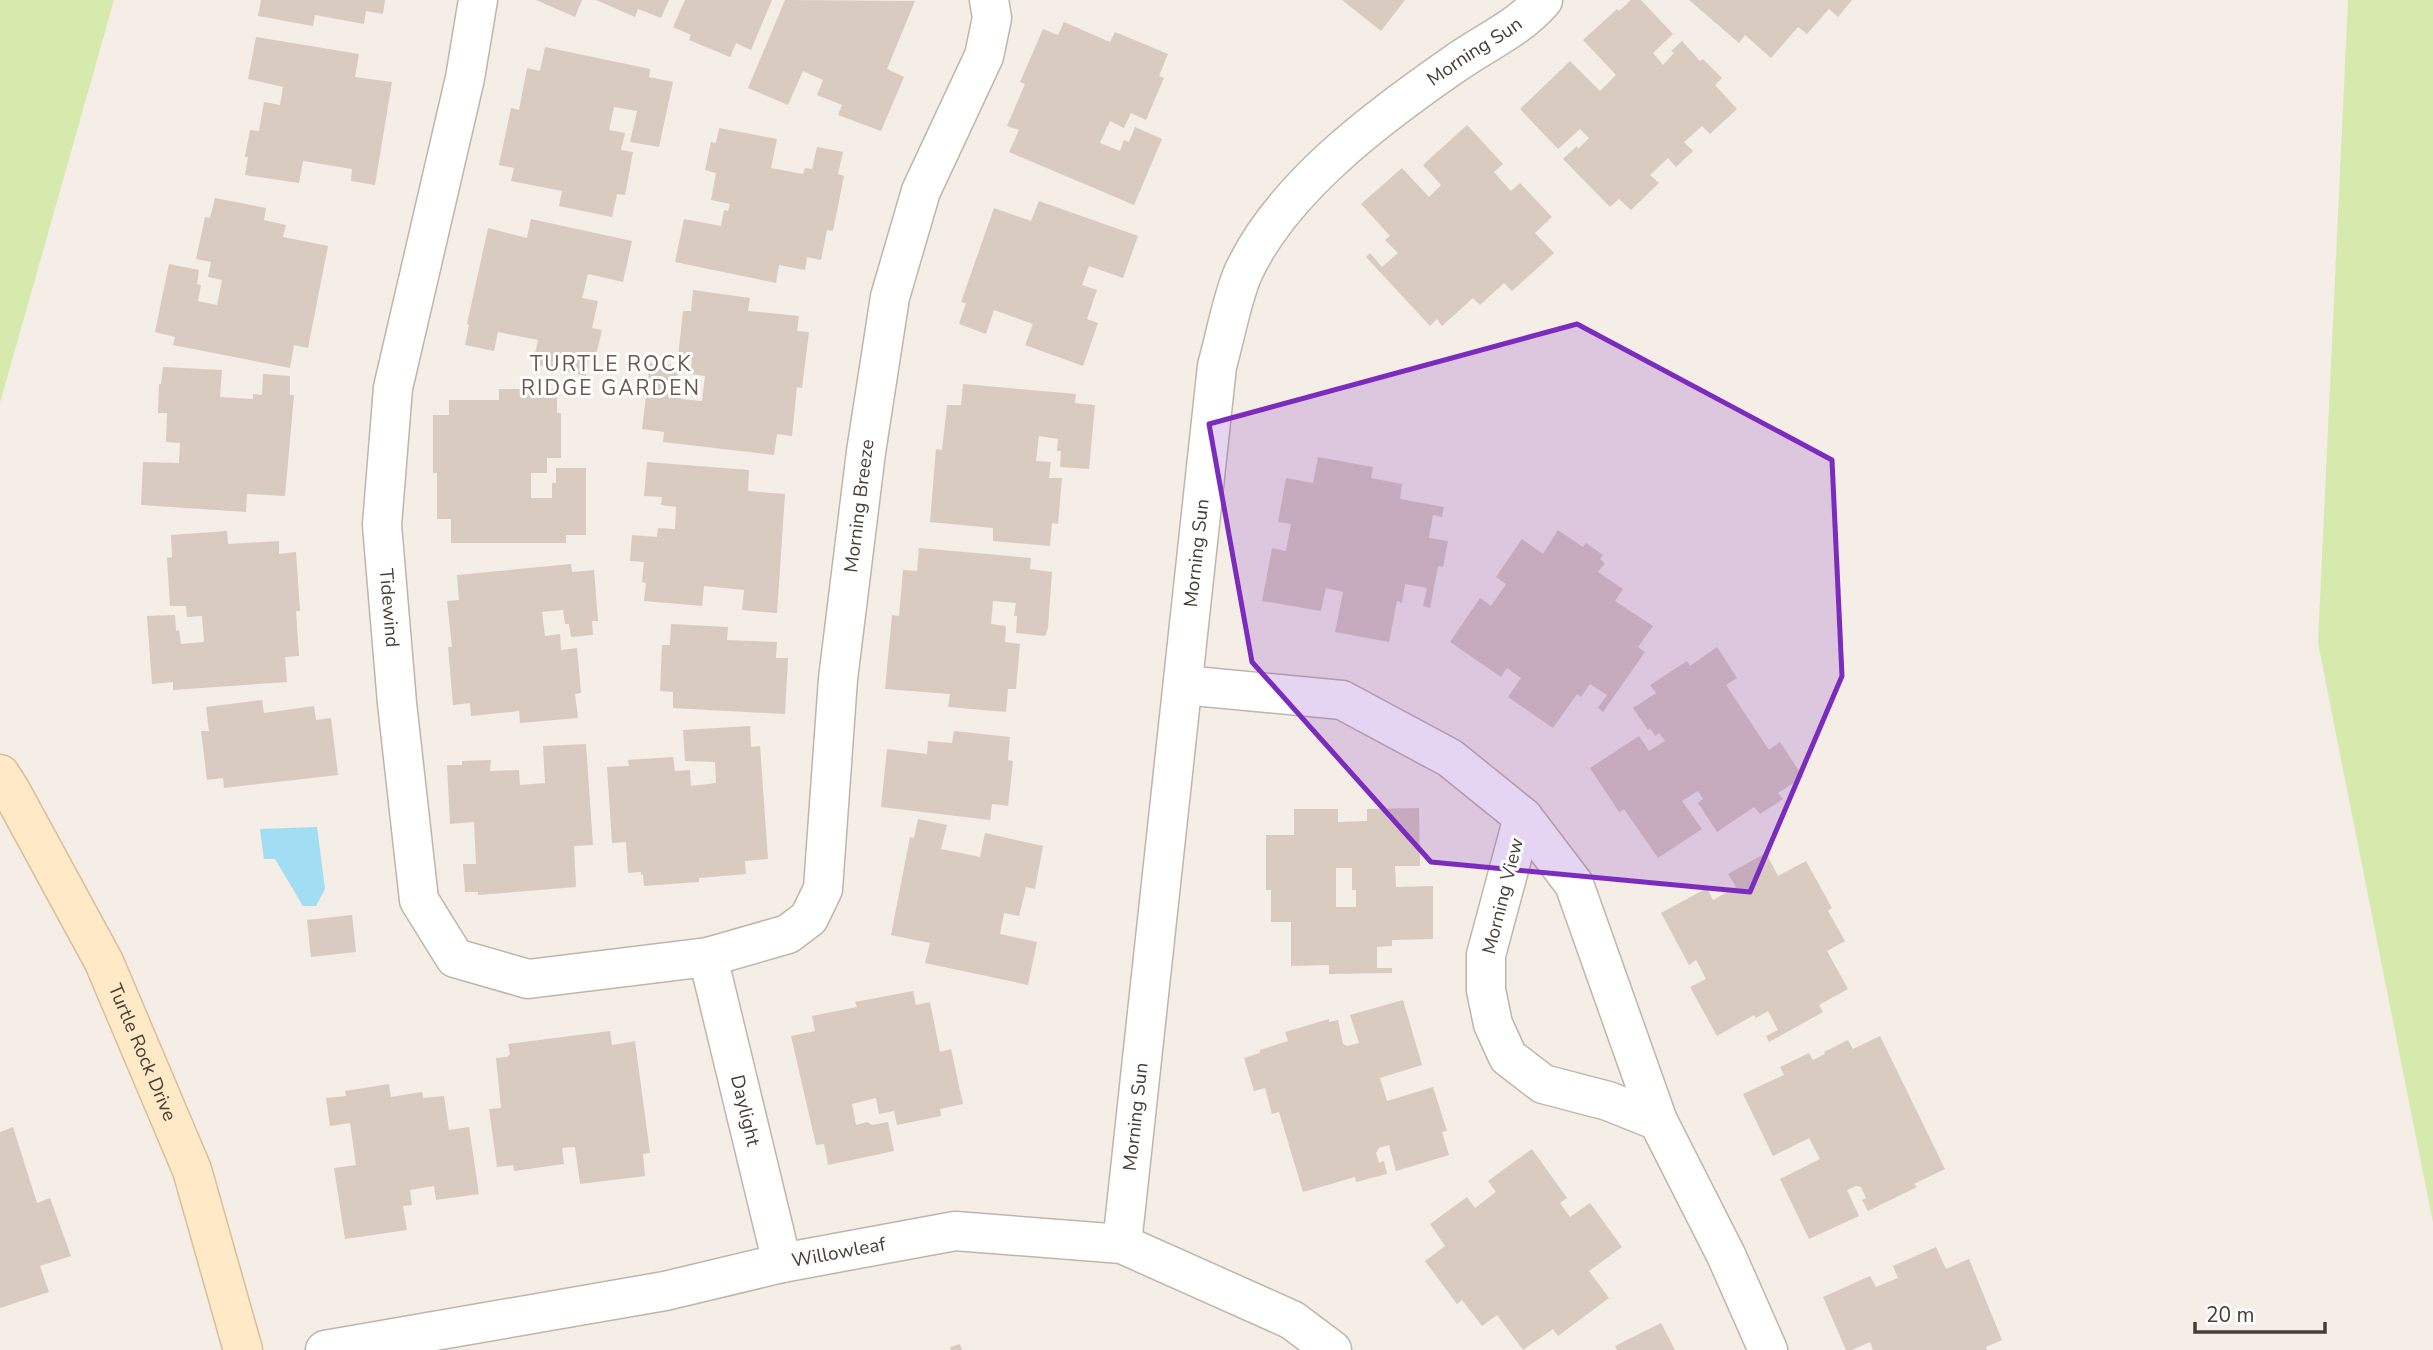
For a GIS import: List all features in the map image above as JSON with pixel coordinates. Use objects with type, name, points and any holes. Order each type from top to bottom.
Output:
[{"type":"street","name":"Tidewind","points":[[478,0],[465,78],[394,388],[382,525],[397,703],[419,900],[455,958],[528,979],[708,957]]},
{"type":"street","name":"Morning Breeze","points":[[708,957],[788,934],[809,918],[823,889],[838,679],[866,452],[890,297],[921,191],[984,56],[992,18],[989,0]]},
{"type":"street","name":"Morning Sun","points":[[1122,1244],[1217,366],[1243,274],[1279,214],[1355,138],[1454,64],[1527,19],[1544,0]]},
{"type":"street","name":"Morning View","points":[[1183,685],[1342,699],[1450,758],[1523,817],[1574,884],[1658,1121],[1726,1255],[1768,1350]]},
{"type":"street","name":"Turtle Rock Drive","points":[[0,774],[104,962],[156,1084],[192,1170],[243,1350]]},
{"type":"street","name":"Morning View","points":[[1523,817],[1486,955],[1486,990],[1493,1024],[1508,1057],[1543,1084],[1608,1101],[1658,1121]]},
{"type":"street","name":"Daylight","points":[[708,957],[782,1263]]},
{"type":"street","name":"Willowleaf","points":[[325,1350],[665,1291],[782,1263],[955,1231],[1122,1244],[1292,1320],[1332,1350]]},
{"type":"highlighted area","points":[[1577,324],[1832,460],[1842,676],[1750,892],[1431,862],[1252,662],[1209,424]]},
{"type":"green space","points":[[0,0],[114,0],[0,403]]},
{"type":"green space","points":[[2348,0],[2433,0],[2433,1223],[2318,643]]},
{"type":"water","points":[[317,827],[325,889],[316,906],[303,906],[275,859],[264,859],[260,829]]},
{"type":"building","points":[[261,0],[385,0],[383,14],[366,11],[364,24],[315,15],[313,26],[258,16]]},
{"type":"building","points":[[536,0],[582,0],[575,17]]},
{"type":"building","points":[[596,0],[669,0],[661,18],[638,9],[635,17]]},
{"type":"building","points":[[685,0],[772,0],[751,50],[736,43],[730,57],[689,40],[691,35],[673,27]]},
{"type":"building","points":[[785,0],[915,1],[887,69],[904,77],[881,131],[838,115],[842,105],[817,95],[823,80],[803,71],[788,105],[748,88]]},
{"type":"building","points":[[1342,0],[1405,0],[1381,31]]},
{"type":"building","points":[[1631,0],[1641,0],[1673,34],[1653,53],[1663,65],[1674,53],[1671,51],[1682,41],[1700,61],[1703,59],[1722,78],[1715,85],[1737,109],[1710,134],[1702,126],[1684,142],[1693,151],[1676,167],[1668,158],[1650,175],[1659,183],[1631,210],[1619,199],[1610,207],[1563,159],[1589,138],[1580,129],[1558,149],[1520,109],[1570,61],[1600,91],[1616,75],[1583,40]]},
{"type":"building","points":[[1689,0],[1852,0],[1838,17],[1829,9],[1807,34],[1798,27],[1771,58],[1745,35],[1739,43]]},
{"type":"building","points":[[1064,22],[1110,42],[1115,32],[1168,54],[1159,76],[1164,78],[1146,120],[1131,113],[1124,128],[1110,121],[1100,143],[1120,151],[1124,140],[1129,142],[1135,127],[1162,139],[1134,205],[1009,152],[1019,130],[1007,126],[1025,84],[1020,82],[1043,29],[1058,35]]},
{"type":"building","points":[[256,37],[359,54],[355,77],[392,82],[375,185],[351,181],[352,169],[303,161],[299,183],[245,175],[250,130],[259,131],[264,102],[280,105],[283,87],[248,79]]},
{"type":"building","points":[[545,47],[650,69],[649,77],[673,82],[659,147],[630,142],[637,111],[614,107],[609,130],[625,133],[621,150],[633,152],[625,195],[617,194],[612,217],[559,206],[562,191],[511,181],[514,168],[499,165],[511,108],[519,110],[527,68],[540,71]]},
{"type":"building","points":[[1467,125],[1503,164],[1494,172],[1511,191],[1520,183],[1552,217],[1535,233],[1554,253],[1512,291],[1504,283],[1480,305],[1473,298],[1442,326],[1437,319],[1430,326],[1366,257],[1370,253],[1382,267],[1398,253],[1385,240],[1390,236],[1361,204],[1402,168],[1429,197],[1441,185],[1423,165]]},
{"type":"building","points":[[719,128],[777,139],[771,168],[803,174],[805,168],[812,169],[817,147],[843,152],[838,174],[844,176],[833,231],[827,230],[821,260],[807,257],[805,270],[779,265],[776,283],[675,262],[684,219],[721,226],[724,210],[728,211],[730,204],[711,200],[716,173],[705,170],[711,142],[716,143]]},
{"type":"building","points":[[215,198],[266,208],[264,220],[286,225],[283,237],[328,246],[308,348],[294,345],[290,368],[173,345],[175,337],[155,332],[169,264],[199,270],[197,284],[201,285],[198,301],[217,305],[222,280],[208,277],[211,262],[196,259],[205,217],[210,218]]},
{"type":"building","points":[[1039,201],[1138,236],[1123,278],[1089,266],[1082,285],[1097,290],[1087,319],[1098,323],[1083,366],[1025,345],[1033,324],[994,310],[986,334],[959,324],[966,303],[961,302],[994,208],[1031,221]]},
{"type":"building","points":[[531,219],[632,241],[623,282],[588,274],[582,298],[598,301],[592,328],[602,330],[595,360],[589,358],[586,376],[533,364],[538,340],[498,332],[494,351],[465,345],[488,228],[527,238]]},
{"type":"building","points":[[693,290],[750,298],[748,311],[799,316],[797,331],[809,332],[802,388],[797,387],[792,436],[777,434],[774,455],[663,442],[664,432],[642,429],[650,363],[679,366],[676,385],[682,386],[681,399],[702,401],[705,376],[690,374],[692,359],[678,357],[683,311],[691,311]]},
{"type":"building","points":[[163,367],[222,370],[220,397],[253,399],[253,394],[262,395],[263,374],[290,376],[290,395],[294,395],[285,496],[247,494],[246,512],[141,505],[143,462],[179,463],[180,443],[166,442],[167,413],[158,413],[159,384]]},
{"type":"building","points":[[963,384],[1076,394],[1075,403],[1095,405],[1089,469],[1060,467],[1061,451],[1057,451],[1058,439],[1039,436],[1036,461],[1051,462],[1049,478],[1062,478],[1058,524],[1052,523],[1050,546],[993,541],[993,528],[930,522],[936,449],[942,450],[947,405],[961,405]]},
{"type":"building","points":[[499,389],[557,389],[557,413],[561,413],[561,458],[547,458],[547,473],[531,473],[531,498],[552,498],[556,468],[586,468],[586,535],[566,535],[566,543],[451,543],[451,519],[437,519],[437,473],[433,473],[433,415],[449,415],[449,400],[499,400]]},
{"type":"building","points":[[1318,457],[1373,467],[1371,478],[1402,484],[1400,499],[1444,507],[1442,517],[1433,515],[1429,538],[1448,541],[1443,567],[1438,566],[1430,608],[1423,606],[1427,588],[1405,584],[1402,603],[1397,601],[1389,642],[1335,632],[1343,592],[1326,588],[1321,611],[1262,601],[1272,548],[1286,551],[1291,524],[1278,522],[1286,478],[1313,483]]},
{"type":"building","points":[[647,462],[749,470],[748,491],[785,494],[777,613],[742,610],[744,590],[704,586],[702,606],[644,601],[644,562],[630,561],[632,535],[657,537],[658,528],[675,529],[676,507],[661,505],[662,497],[644,496]]},
{"type":"building","points":[[1558,530],[1583,547],[1586,543],[1603,555],[1600,559],[1605,563],[1598,572],[1623,589],[1615,601],[1653,626],[1638,647],[1645,652],[1603,712],[1598,708],[1607,695],[1590,684],[1581,697],[1577,694],[1553,728],[1508,697],[1521,678],[1507,668],[1501,677],[1450,642],[1480,598],[1491,606],[1506,584],[1496,577],[1522,539],[1543,554]]},
{"type":"building","points":[[227,531],[228,544],[279,541],[279,554],[296,552],[300,611],[296,611],[299,656],[285,657],[287,682],[173,690],[173,682],[152,684],[147,616],[175,615],[176,631],[179,630],[181,644],[204,642],[202,616],[187,617],[186,606],[170,606],[167,558],[172,557],[171,535]]},
{"type":"building","points":[[919,548],[1031,558],[1030,569],[1052,572],[1048,628],[1045,636],[1016,633],[1016,603],[993,601],[991,624],[1006,626],[1005,642],[1020,644],[1016,689],[1008,689],[1006,712],[948,707],[950,694],[885,689],[892,615],[899,616],[903,570],[917,571]]},
{"type":"building","points":[[571,564],[572,572],[594,570],[598,621],[592,621],[593,635],[571,637],[563,610],[542,612],[545,636],[560,634],[561,650],[577,648],[581,693],[575,694],[578,718],[520,723],[519,711],[471,716],[470,703],[453,705],[448,647],[452,647],[447,601],[459,600],[457,575]]},
{"type":"building","points":[[671,624],[728,627],[727,640],[777,642],[776,658],[788,658],[785,714],[673,708],[673,692],[660,691],[662,645],[670,645]]},
{"type":"building","points":[[1717,647],[1737,678],[1726,685],[1769,750],[1780,742],[1803,777],[1778,793],[1783,799],[1760,814],[1754,807],[1717,832],[1698,803],[1703,799],[1698,791],[1682,801],[1702,829],[1658,858],[1624,809],[1619,812],[1590,768],[1639,736],[1649,751],[1665,741],[1659,733],[1655,736],[1650,728],[1648,730],[1633,708],[1656,693],[1650,685],[1687,661],[1690,666]]},
{"type":"building","points":[[262,700],[264,713],[314,706],[316,720],[331,718],[338,775],[224,788],[223,778],[207,780],[201,731],[209,731],[206,707]]},
{"type":"building","points":[[750,726],[751,747],[760,746],[768,859],[745,861],[746,874],[699,878],[699,882],[644,886],[641,872],[628,873],[626,842],[612,843],[607,767],[629,766],[628,760],[673,757],[675,771],[690,770],[691,786],[716,783],[715,762],[685,761],[683,730]]},
{"type":"building","points":[[954,731],[1010,737],[1008,760],[1013,761],[1008,806],[992,804],[990,820],[881,807],[887,749],[927,754],[928,741],[952,743]]},
{"type":"building","points":[[586,744],[593,845],[574,846],[576,887],[478,895],[478,892],[465,892],[463,864],[476,864],[474,822],[450,824],[447,765],[462,765],[462,761],[491,760],[490,771],[519,770],[520,785],[545,783],[543,746]]},
{"type":"building","points":[[1419,808],[1420,866],[1395,866],[1396,887],[1433,886],[1433,939],[1392,940],[1392,946],[1377,947],[1377,968],[1392,968],[1392,973],[1329,974],[1329,965],[1291,966],[1291,922],[1271,922],[1271,890],[1266,890],[1266,835],[1294,835],[1294,809],[1338,809],[1338,822],[1367,821],[1367,809]],"holes":[[[1336,868],[1352,868],[1352,890],[1356,890],[1356,907],[1336,907]]]},
{"type":"building","points":[[918,819],[947,825],[941,849],[980,857],[985,833],[1043,846],[1035,889],[1026,887],[1019,916],[1004,913],[1000,934],[1037,942],[1028,985],[925,963],[930,943],[891,935],[910,837],[914,838]]},
{"type":"building","points":[[1766,853],[1778,876],[1806,861],[1832,908],[1828,911],[1845,941],[1827,951],[1848,989],[1819,1005],[1823,1012],[1769,1042],[1766,1036],[1778,1030],[1768,1011],[1756,1018],[1754,1015],[1717,1036],[1690,987],[1706,979],[1696,960],[1689,965],[1661,913],[1707,888],[1713,900],[1736,887],[1728,874]]},
{"type":"building","points":[[352,915],[356,952],[311,957],[307,920]]},
{"type":"building","points":[[913,991],[916,1005],[930,1002],[940,1052],[951,1049],[963,1104],[940,1109],[941,1116],[897,1125],[894,1111],[879,1114],[876,1098],[852,1104],[856,1125],[888,1122],[894,1151],[828,1165],[824,1144],[816,1145],[791,1036],[815,1031],[812,1016],[857,1007],[855,1002]]},
{"type":"building","points":[[1403,1000],[1422,1065],[1380,1078],[1387,1101],[1433,1087],[1447,1131],[1442,1132],[1449,1155],[1396,1171],[1389,1145],[1379,1148],[1376,1153],[1379,1163],[1384,1161],[1387,1174],[1356,1182],[1355,1177],[1303,1192],[1279,1112],[1272,1114],[1265,1088],[1254,1091],[1244,1058],[1288,1041],[1285,1032],[1329,1019],[1329,1022],[1338,1020],[1343,1044],[1347,1046],[1359,1043],[1350,1015]]},
{"type":"building","points":[[610,1031],[612,1045],[635,1041],[650,1153],[643,1154],[645,1176],[580,1184],[575,1147],[562,1148],[564,1164],[514,1171],[513,1165],[497,1167],[489,1109],[501,1108],[496,1058],[510,1054],[508,1044]]},
{"type":"building","points":[[1880,1036],[1945,1169],[1914,1184],[1917,1187],[1868,1211],[1862,1200],[1866,1198],[1861,1187],[1847,1190],[1859,1216],[1809,1239],[1780,1179],[1820,1159],[1809,1138],[1773,1156],[1743,1094],[1784,1075],[1780,1067],[1809,1053],[1813,1060],[1848,1040],[1853,1049]]},
{"type":"building","points":[[389,1084],[391,1097],[422,1092],[423,1098],[444,1096],[449,1130],[469,1127],[479,1194],[436,1200],[434,1186],[410,1190],[412,1205],[403,1206],[407,1230],[345,1239],[334,1168],[356,1165],[350,1123],[330,1126],[326,1098],[346,1096],[345,1091]]},
{"type":"building","points":[[13,1127],[37,1203],[50,1198],[71,1256],[40,1266],[49,1292],[0,1308],[0,1132]]},
{"type":"building","points":[[1532,1149],[1567,1198],[1560,1203],[1570,1217],[1590,1203],[1622,1247],[1589,1271],[1609,1298],[1558,1336],[1553,1329],[1523,1350],[1497,1315],[1482,1326],[1462,1300],[1457,1304],[1425,1261],[1445,1246],[1430,1224],[1467,1197],[1475,1208],[1496,1192],[1488,1181]]},
{"type":"building","points":[[1936,1247],[1946,1269],[1969,1259],[2002,1340],[1986,1347],[1987,1350],[1873,1350],[1870,1342],[1846,1350],[1823,1297],[1870,1276],[1876,1287],[1898,1278],[1893,1266]]},
{"type":"building","points":[[1661,1323],[1675,1350],[1617,1350],[1615,1346]]},
{"type":"building","points":[[960,1344],[962,1350],[951,1350],[950,1347]]},
{"type":"district","name":"TURTLE ROCK RIDGE GARDEN","points":[[611,376]]}]
